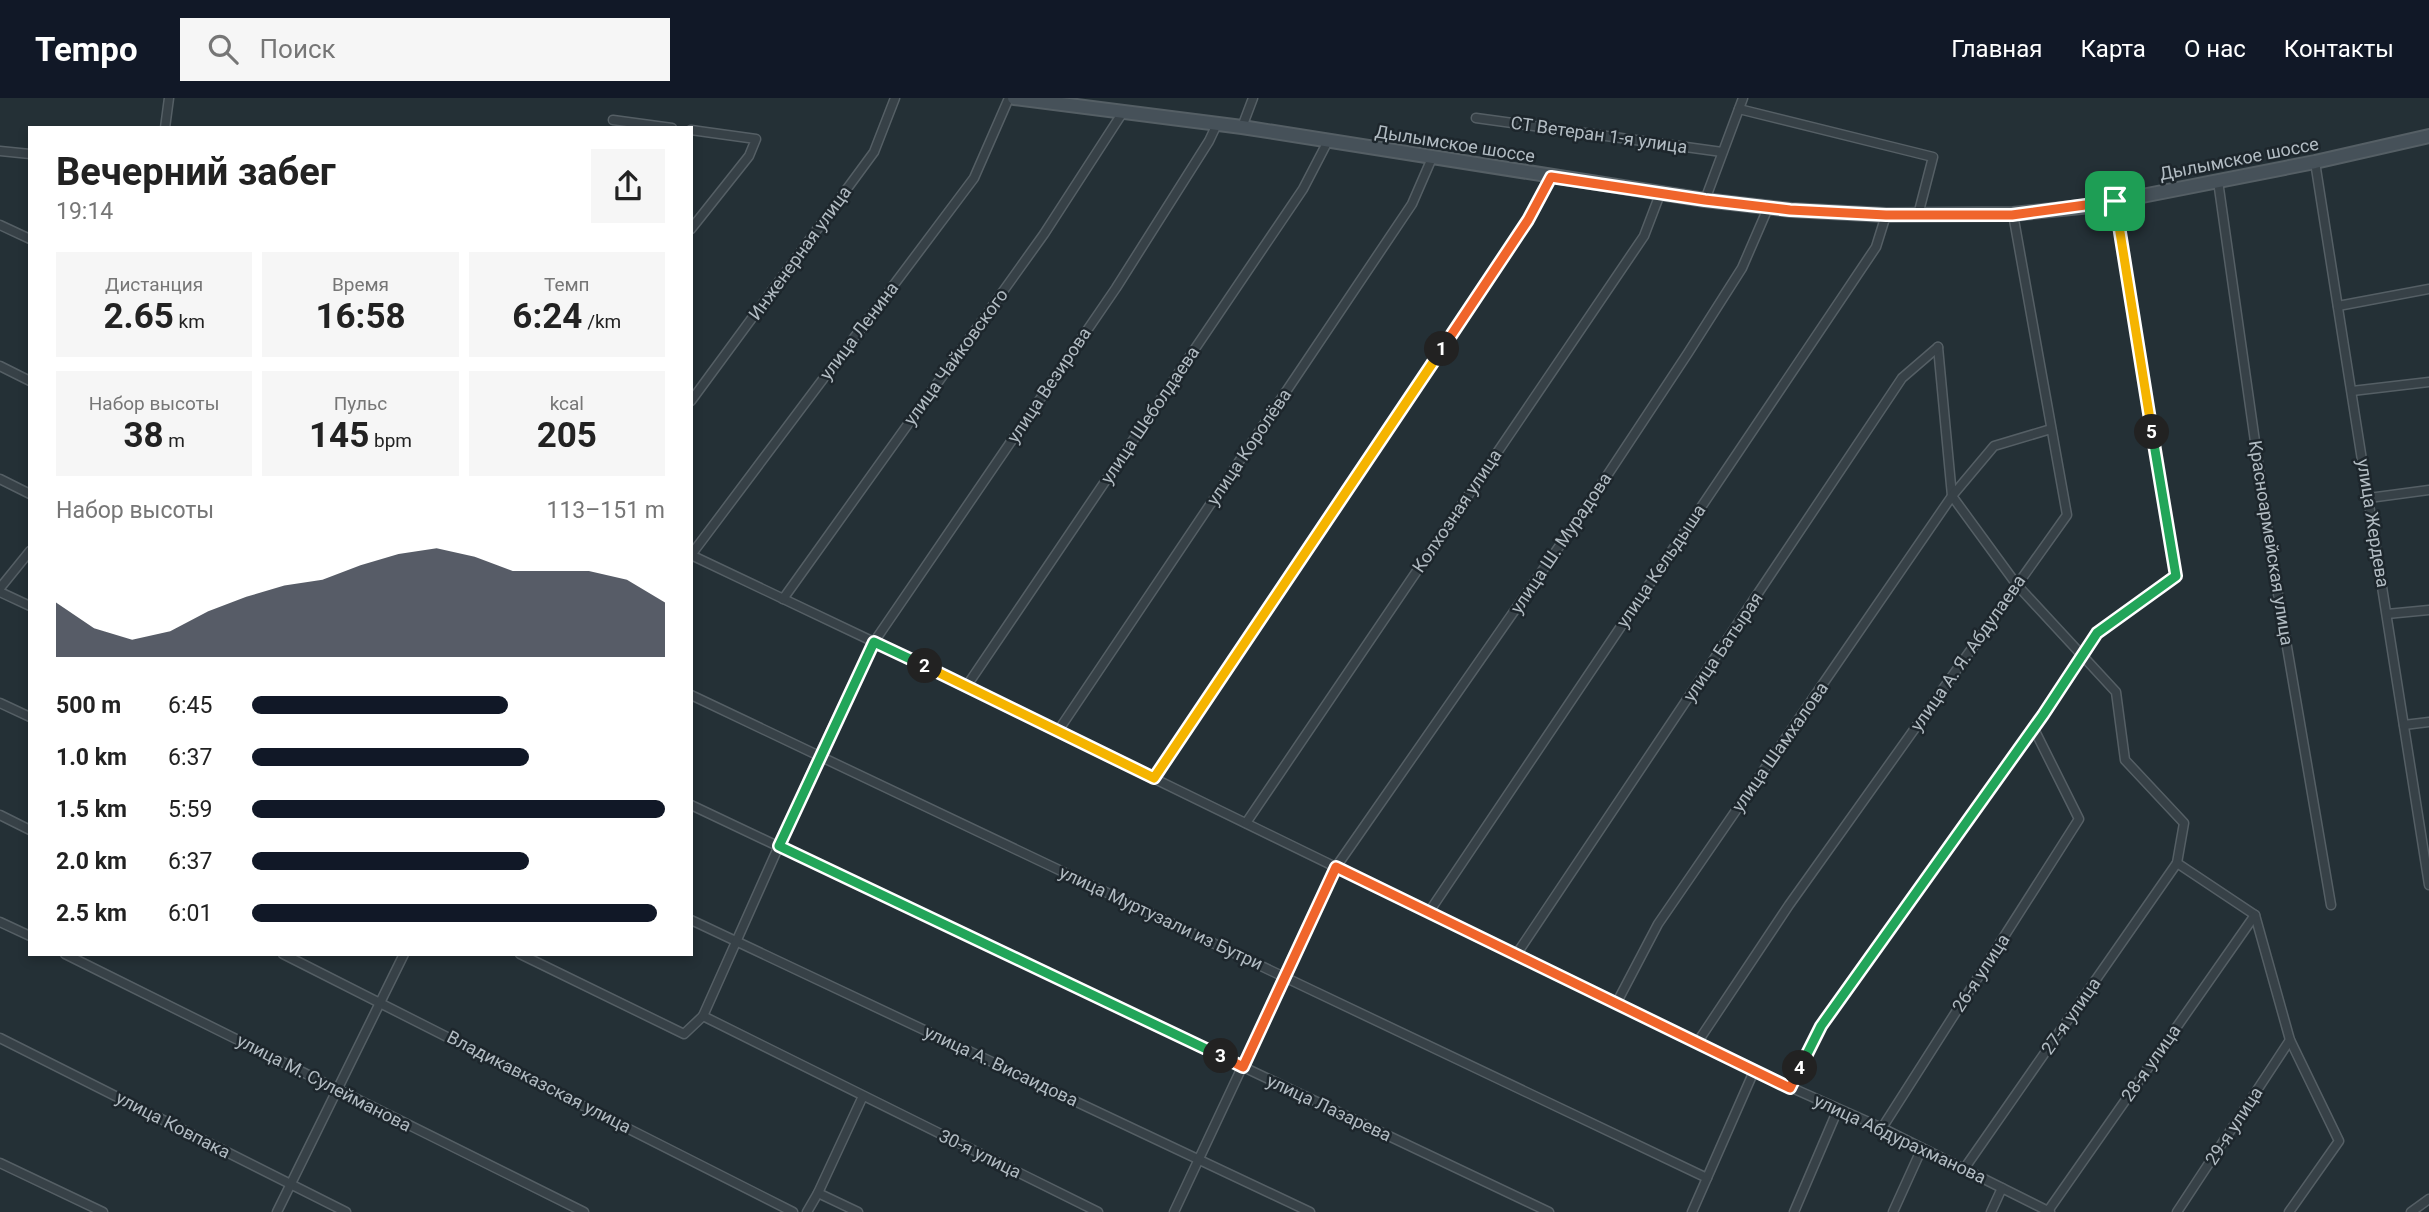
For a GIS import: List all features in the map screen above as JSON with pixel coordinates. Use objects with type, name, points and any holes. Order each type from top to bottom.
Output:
[{"type":"main road","name":"Дылымское шоссе","points":[[1014,98],[1242,127],[1660,194],[1768,208],[1886,215],[2012,215],[2115,201],[2315,162],[2429,136]]},
{"type":"street","points":[[165,126],[169,98]]},
{"type":"street","name":"Инженерная улица","points":[[693,398],[874,152],[895,98]]},
{"type":"street","name":"улица Ленина","points":[[693,552],[974,178],[1009,98]]},
{"type":"street","points":[[1242,127],[1253,98]]},
{"type":"street","points":[[1705,200],[1743,98]]},
{"type":"street","points":[[1739,109],[1933,157],[1918,215]]},
{"type":"street","name":"улица Чайковского","points":[[783,599],[1044,234],[1123,112]]},
{"type":"street","name":"СТ Ветеран 1-я улица","points":[[1476,118],[1722,152]]},
{"type":"street","points":[[613,120],[657,126]]},
{"type":"street","name":"улица Везирова","points":[[703,1016],[819,756],[874,642],[1116,288],[1209,141],[1217,124]]},
{"type":"street","points":[[693,130],[756,139],[749,156],[693,226]]},
{"type":"street","name":"улица Шеболдаева","points":[[966,687],[1303,189],[1328,141]]},
{"type":"street","points":[[0,151],[28,154]]},
{"type":"street","name":"улица Королёва","points":[[1058,732],[1412,204],[1432,158]]},
{"type":"street","name":"улица Жердева","points":[[2315,162],[2404,725],[2425,827],[2429,885]]},
{"type":"street","points":[[1154,778],[1521,232],[1551,177]]},
{"type":"street","name":"Красноармейская улица","points":[[2218,181],[2270,547],[2331,905]]},
{"type":"street","name":"Колхозная улица","points":[[1246,823],[1644,236],[1660,194]]},
{"type":"street","points":[[1790,1088],[1821,1026],[2034,729],[2097,633],[2176,576],[2115,201]]},
{"type":"street","name":"улица Ш. Мурадова","points":[[1174,1212],[1336,867],[1579,518],[1681,364],[1742,268],[1768,208]]},
{"type":"street","name":"улица Кельдыша","points":[[1429,912],[1875,247],[1886,215]]},
{"type":"street","name":"улица А. Я. Абдулаева","points":[[1697,1043],[1789,905],[2067,515],[2012,215]]},
{"type":"street","points":[[0,225],[28,238]]},
{"type":"street","points":[[2338,306],[2429,289]]},
{"type":"street","name":"улица Батырая","points":[[1516,955],[1902,378],[1938,347],[1952,496]]},
{"type":"street","points":[[0,366],[28,380]]},
{"type":"street","points":[[2352,390],[2429,382]]},
{"type":"street","name":"улица Шамхалова","points":[[1616,1004],[1658,924],[1952,496],[1994,446],[2051,429]]},
{"type":"street","points":[[0,479],[28,493]]},
{"type":"street","points":[[2369,498],[2429,490]]},
{"type":"street","points":[[1952,496],[2017,585],[2116,692],[2125,760],[2184,823],[2177,863],[2255,915],[2290,1040],[2339,1141],[2290,1212]]},
{"type":"street","points":[[28,554],[0,590],[28,605]]},
{"type":"street","name":"улица Абдурахманова","points":[[693,556],[1754,1071],[1882,1128],[2049,1212]]},
{"type":"street","points":[[2387,614],[2429,610]]},
{"type":"street","name":"улица Муртузали из Бутри","points":[[693,696],[1707,1178]]},
{"type":"street","points":[[0,703],[28,716]]},
{"type":"street","points":[[2404,725],[2429,722]]},
{"type":"street","name":"26-я улица","points":[[1882,1128],[2080,819],[2034,729]]},
{"type":"street","name":"улица Лазарева","points":[[693,806],[1549,1212]]},
{"type":"street","points":[[0,815],[28,829]]},
{"type":"street","name":"27-я улица","points":[[1964,1169],[2177,863]]},
{"type":"street","name":"28-я улица","points":[[2049,1212],[2255,915]]},
{"type":"street","name":"улица А. Висаидова","points":[[693,921],[1310,1212]]},
{"type":"street","points":[[0,922],[28,935]]},
{"type":"street","name":"улица М. Сулейманова","points":[[69,956],[584,1212]]},
{"type":"street","name":"Владикавказская улица","points":[[287,956],[793,1212]]},
{"type":"street","points":[[277,1212],[403,956]]},
{"type":"street","points":[[524,956],[684,1034],[703,1016]]},
{"type":"street","name":"30-я улица","points":[[703,1016],[1098,1212]]},
{"type":"street","name":"улица Ковпака","points":[[0,1038],[346,1212]]},
{"type":"street","name":"29-я улица","points":[[2177,1212],[2290,1040]]},
{"type":"street","points":[[1692,1212],[1754,1071]]},
{"type":"street","points":[[807,1212],[863,1096]]},
{"type":"street","points":[[1794,1212],[1838,1109]]},
{"type":"street","points":[[1893,1212],[1923,1148]]},
{"type":"street","points":[[0,1163],[103,1212]]},
{"type":"street","points":[[1991,1212],[2002,1188]]},
{"type":"street","points":[[818,1193],[858,1212]]},
{"type":"street","points":[[2411,1212],[2429,1199]]},
{"type":"route","points":[[1551,177],[1790,210],[1886,215],[2012,215],[2115,201],[2176,576],[2097,633],[2043,715],[1821,1026],[1790,1088],[1336,867],[1243,1067],[779,846],[874,642],[1154,778],[1528,220],[1551,177]]}]
